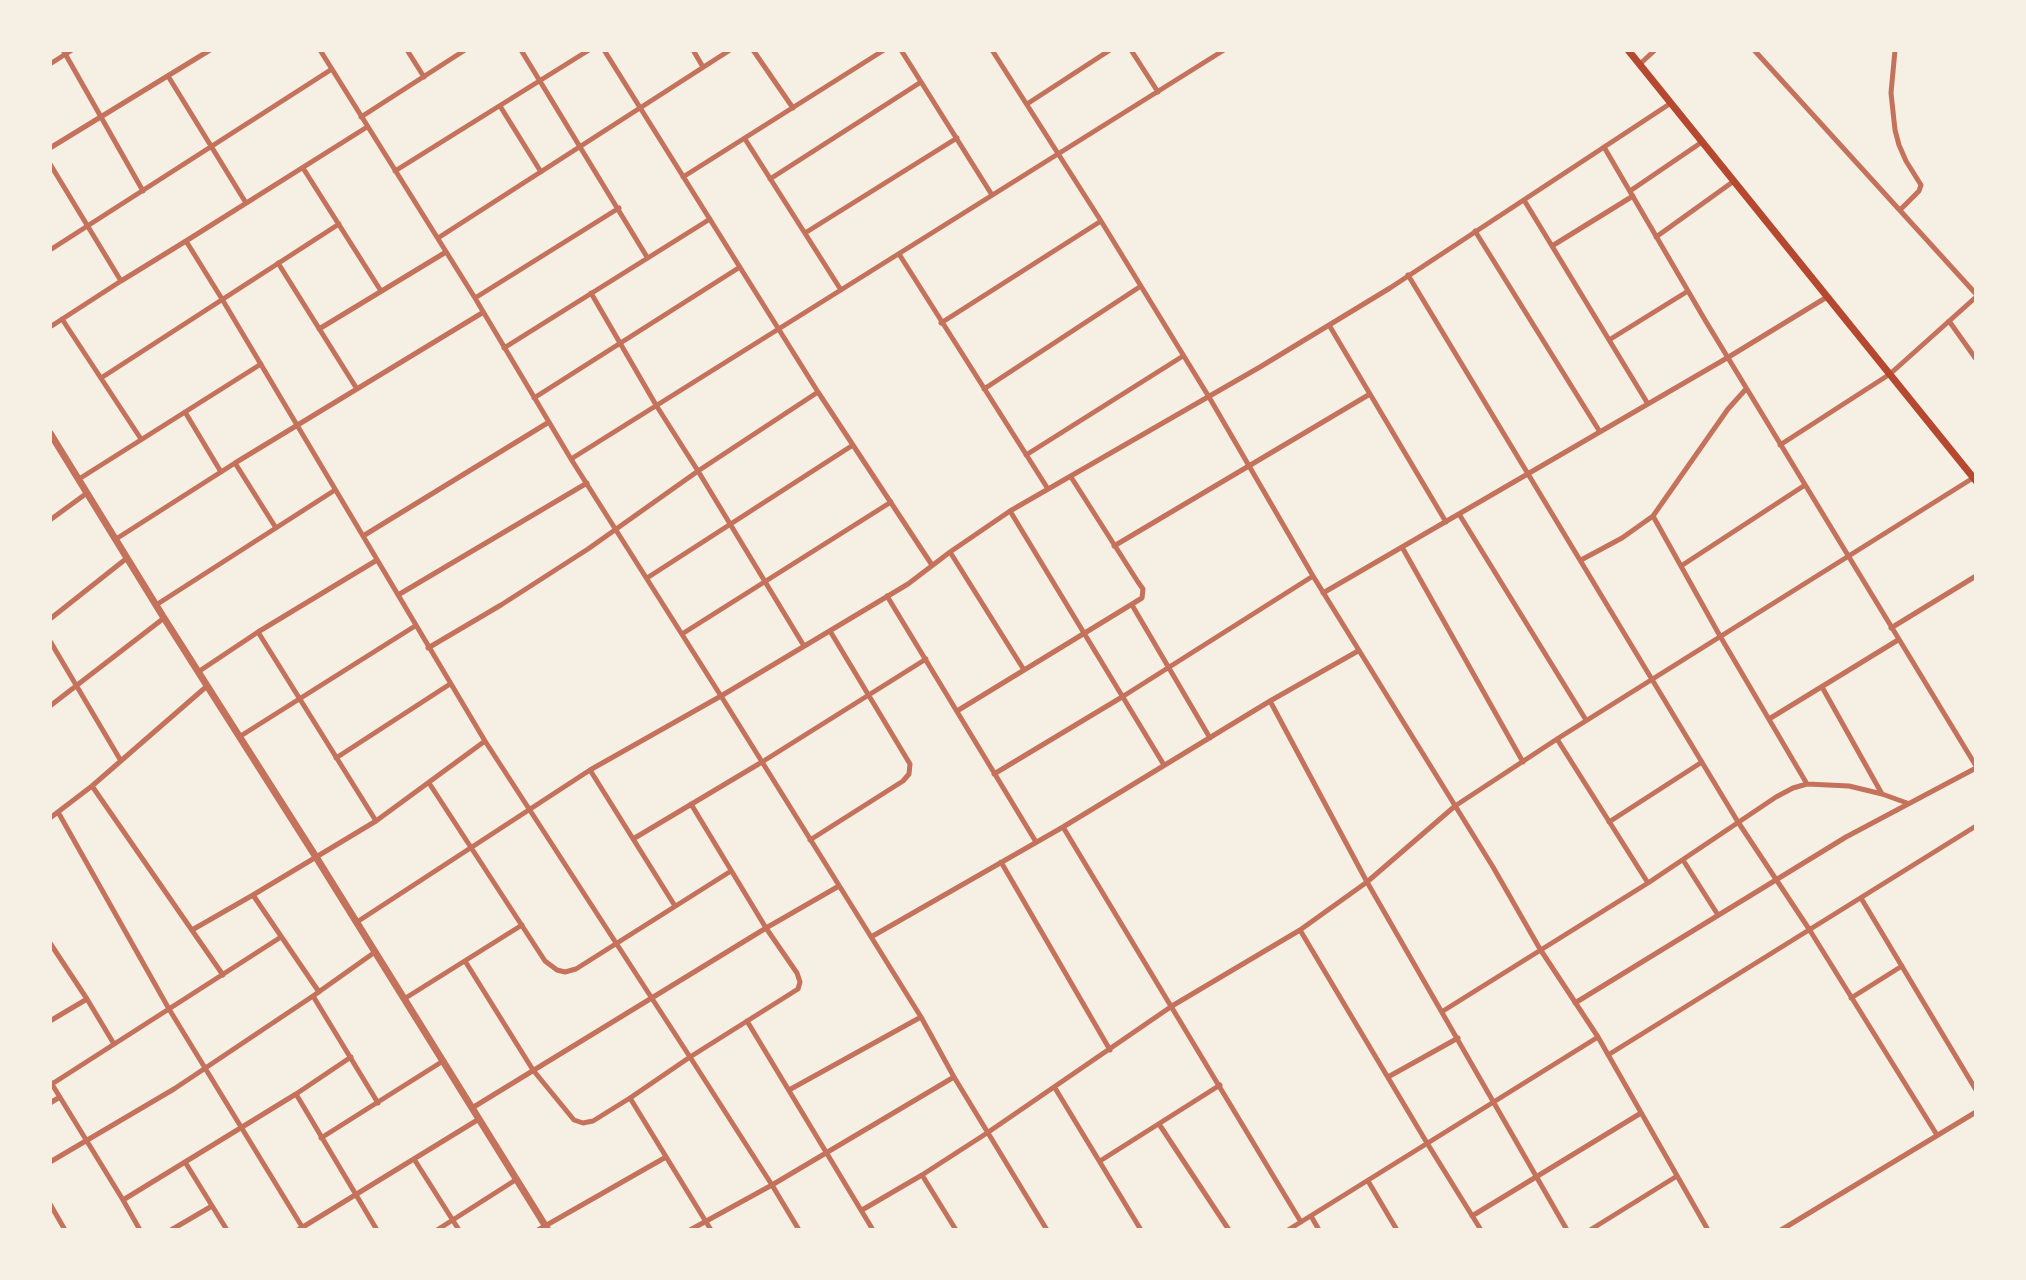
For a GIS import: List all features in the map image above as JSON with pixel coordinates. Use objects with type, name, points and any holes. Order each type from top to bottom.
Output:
[{"type":"main road","points":[[1628,50],[1975,480]]},
{"type":"street","points":[[50,148],[210,50]]},
{"type":"street","points":[[320,50],[571,459],[921,1017],[1047,1230]]},
{"type":"street","points":[[407,50],[424,77]]},
{"type":"street","points":[[361,117],[465,50]]},
{"type":"street","points":[[521,50],[647,257]]},
{"type":"street","points":[[395,171],[589,50]]},
{"type":"street","points":[[604,50],[818,392],[932,565]]},
{"type":"street","points":[[693,50],[703,67]]},
{"type":"street","points":[[438,238],[730,50]]},
{"type":"street","points":[[753,50],[793,108]]},
{"type":"street","points":[[683,177],[884,50]]},
{"type":"street","points":[[901,50],[993,195]]},
{"type":"street","points":[[992,50],[1141,286],[1358,651],[1493,867],[1540,949],[1598,1037],[1708,1230]]},
{"type":"street","points":[[1027,104],[1110,50]]},
{"type":"street","points":[[1131,50],[1158,92]]},
{"type":"street","points":[[571,459],[1224,50]]},
{"type":"street","points":[[1640,64],[1655,50]]},
{"type":"street","points":[[1754,50],[1976,296],[1890,374],[1780,445]]},
{"type":"street","points":[[1895,50],[1891,93],[1895,130],[1906,161],[1921,185],[1900,210]]},
{"type":"street","points":[[50,64],[67,51],[143,191]]},
{"type":"street","points":[[50,250],[332,69]]},
{"type":"street","points":[[168,76],[246,203]]},
{"type":"street","points":[[770,179],[921,82]]},
{"type":"street","points":[[357,922],[590,770],[908,584],[1010,511],[1329,325],[1671,103]]},
{"type":"street","points":[[500,106],[541,172]]},
{"type":"street","points":[[50,327],[367,127]]},
{"type":"street","points":[[805,233],[957,138]]},
{"type":"street","points":[[745,139],[841,290]]},
{"type":"street","points":[[1552,246],[1632,194],[1702,142]]},
{"type":"street","points":[[1575,1003],[1846,837],[1976,767],[1727,358],[1604,147]]},
{"type":"street","points":[[50,164],[121,281]]},
{"type":"street","points":[[303,168],[381,291]]},
{"type":"street","points":[[1656,237],[1734,181]]},
{"type":"street","points":[[1524,200],[1648,404]]},
{"type":"street","points":[[475,298],[619,208]]},
{"type":"street","points":[[504,348],[710,219]]},
{"type":"street","points":[[941,323],[1101,221]]},
{"type":"street","points":[[101,378],[339,224]]},
{"type":"street","points":[[1475,231],[1600,432]]},
{"type":"street","points":[[186,241],[485,741],[799,1230]]},
{"type":"street","points":[[319,329],[446,252]]},
{"type":"street","points":[[899,254],[1048,489]]},
{"type":"street","points":[[278,263],[357,389]]},
{"type":"street","points":[[534,398],[740,267]]},
{"type":"street","points":[[1408,275],[1738,822],[1809,929],[1937,1135]]},
{"type":"street","points":[[984,389],[1141,286]]},
{"type":"street","points":[[1609,340],[1688,291]]},
{"type":"street","points":[[591,293],[804,646]]},
{"type":"street","points":[[1323,593],[1827,297]]},
{"type":"street","points":[[116,540],[235,463],[482,313]]},
{"type":"street","points":[[62,319],[141,439]]},
{"type":"street","points":[[1949,321],[1976,359]]},
{"type":"street","points":[[1329,325],[1446,522]]},
{"type":"street","points":[[1026,455],[1183,356]]},
{"type":"street","points":[[79,479],[261,364]]},
{"type":"street","points":[[1581,560],[1622,538],[1653,516],[1728,409],[1746,389]]},
{"type":"street","points":[[428,648],[588,549],[698,471],[818,392]]},
{"type":"street","points":[[1114,546],[1370,394]]},
{"type":"street","points":[[185,412],[221,472]]},
{"type":"street","points":[[363,536],[549,422]]},
{"type":"street","points":[[50,433],[517,1179],[544,1228],[666,1156]]},
{"type":"street","points":[[647,578],[853,445]]},
{"type":"street","points":[[235,463],[276,528]]},
{"type":"street","points":[[957,711],[1142,598],[1143,589],[1071,477]]},
{"type":"street","points":[[862,1210],[987,1133],[1172,1006],[1300,930],[1367,882],[1455,806],[1557,739],[1975,480]]},
{"type":"street","points":[[398,595],[587,483]]},
{"type":"street","points":[[1681,566],[1805,485]]},
{"type":"street","points":[[156,605],[335,490]]},
{"type":"street","points":[[50,520],[87,493]]},
{"type":"street","points":[[682,634],[891,502]]},
{"type":"street","points":[[1010,511],[1164,765]]},
{"type":"street","points":[[1459,514],[1586,720]]},
{"type":"street","points":[[1653,516],[1807,784]]},
{"type":"street","points":[[1402,547],[1523,762]]},
{"type":"street","points":[[950,552],[1024,670]]},
{"type":"street","points":[[50,619],[127,558]]},
{"type":"street","points":[[198,672],[377,560]]},
{"type":"street","points":[[994,774],[1313,576]]},
{"type":"street","points":[[1891,628],[1976,576]]},
{"type":"street","points":[[887,596],[1036,842]]},
{"type":"street","points":[[1132,605],[1210,738]]},
{"type":"street","points":[[50,706],[164,618]]},
{"type":"street","points":[[239,737],[415,626]]},
{"type":"street","points":[[810,840],[903,781],[909,774],[910,764],[830,631]]},
{"type":"street","points":[[258,632],[376,821]]},
{"type":"street","points":[[1769,719],[1898,640]]},
{"type":"street","points":[[50,641],[121,761]]},
{"type":"street","points":[[871,937],[1358,651]]},
{"type":"street","points":[[633,839],[926,659]]},
{"type":"street","points":[[336,758],[450,684]]},
{"type":"street","points":[[50,818],[92,786],[207,686]]},
{"type":"street","points":[[1822,687],[1882,794]]},
{"type":"street","points":[[1270,701],[1367,882],[1567,1230]]},
{"type":"street","points":[[1557,739],[1648,883]]},
{"type":"street","points":[[192,930],[376,821],[485,741]]},
{"type":"street","points":[[1609,822],[1702,762]]},
{"type":"street","points":[[590,770],[675,906]]},
{"type":"street","points":[[429,783],[545,961],[557,970],[565,972],[576,969],[731,871]]},
{"type":"street","points":[[1443,1011],[1793,788],[1807,784],[1849,786],[1907,803]]},
{"type":"street","points":[[92,786],[223,975]]},
{"type":"street","points":[[465,961],[533,1070],[574,1120],[583,1123],[593,1121],[630,1098],[798,989],[800,982],[797,973],[691,804]]},
{"type":"street","points":[[58,812],[169,1009],[302,1229],[479,1119]]},
{"type":"street","points":[[1608,1055],[1976,826]]},
{"type":"street","points":[[1063,827],[1301,1222]]},
{"type":"street","points":[[1683,860],[1718,915]]},
{"type":"street","points":[[1001,862],[1110,1050]]},
{"type":"street","points":[[472,1108],[839,886]]},
{"type":"street","points":[[253,895],[316,994],[378,1103]]},
{"type":"street","points":[[1861,898],[1976,1090]]},
{"type":"street","points":[[404,999],[522,925]]},
{"type":"street","points":[[1300,930],[1481,1230]]},
{"type":"street","points":[[140,1230],[51,1082],[281,937]]},
{"type":"street","points":[[50,943],[114,1044]]},
{"type":"street","points":[[50,1162],[174,1089],[375,952]]},
{"type":"street","points":[[1851,998],[1902,966]]},
{"type":"street","points":[[50,1021],[87,999]]},
{"type":"street","points":[[789,1090],[921,1017]]},
{"type":"street","points":[[747,1021],[873,1230]]},
{"type":"street","points":[[1288,1230],[1598,1037]]},
{"type":"street","points":[[1388,1077],[1458,1038]]},
{"type":"street","points":[[123,1200],[351,1057]]},
{"type":"street","points":[[321,1138],[443,1061]]},
{"type":"street","points":[[690,1230],[954,1077]]},
{"type":"street","points":[[1100,1161],[1220,1085]]},
{"type":"street","points":[[1055,1088],[1141,1230]]},
{"type":"street","points":[[296,1094],[377,1230]]},
{"type":"street","points":[[50,1103],[60,1097]]},
{"type":"street","points":[[630,1098],[711,1230]]},
{"type":"street","points":[[1781,1230],[1976,1112]]},
{"type":"street","points":[[1472,1216],[1641,1113]]},
{"type":"street","points":[[1159,1124],[1229,1230]]},
{"type":"street","points":[[414,1159],[459,1230]]},
{"type":"street","points":[[185,1162],[227,1230]]},
{"type":"street","points":[[922,1175],[956,1230]]},
{"type":"street","points":[[1590,1230],[1677,1176]]},
{"type":"street","points":[[437,1230],[517,1179]]},
{"type":"street","points":[[1368,1181],[1397,1230]]},
{"type":"street","points":[[50,1204],[65,1230]]},
{"type":"street","points":[[171,1230],[212,1206]]},
{"type":"street","points":[[1311,1216],[1319,1230]]}]
